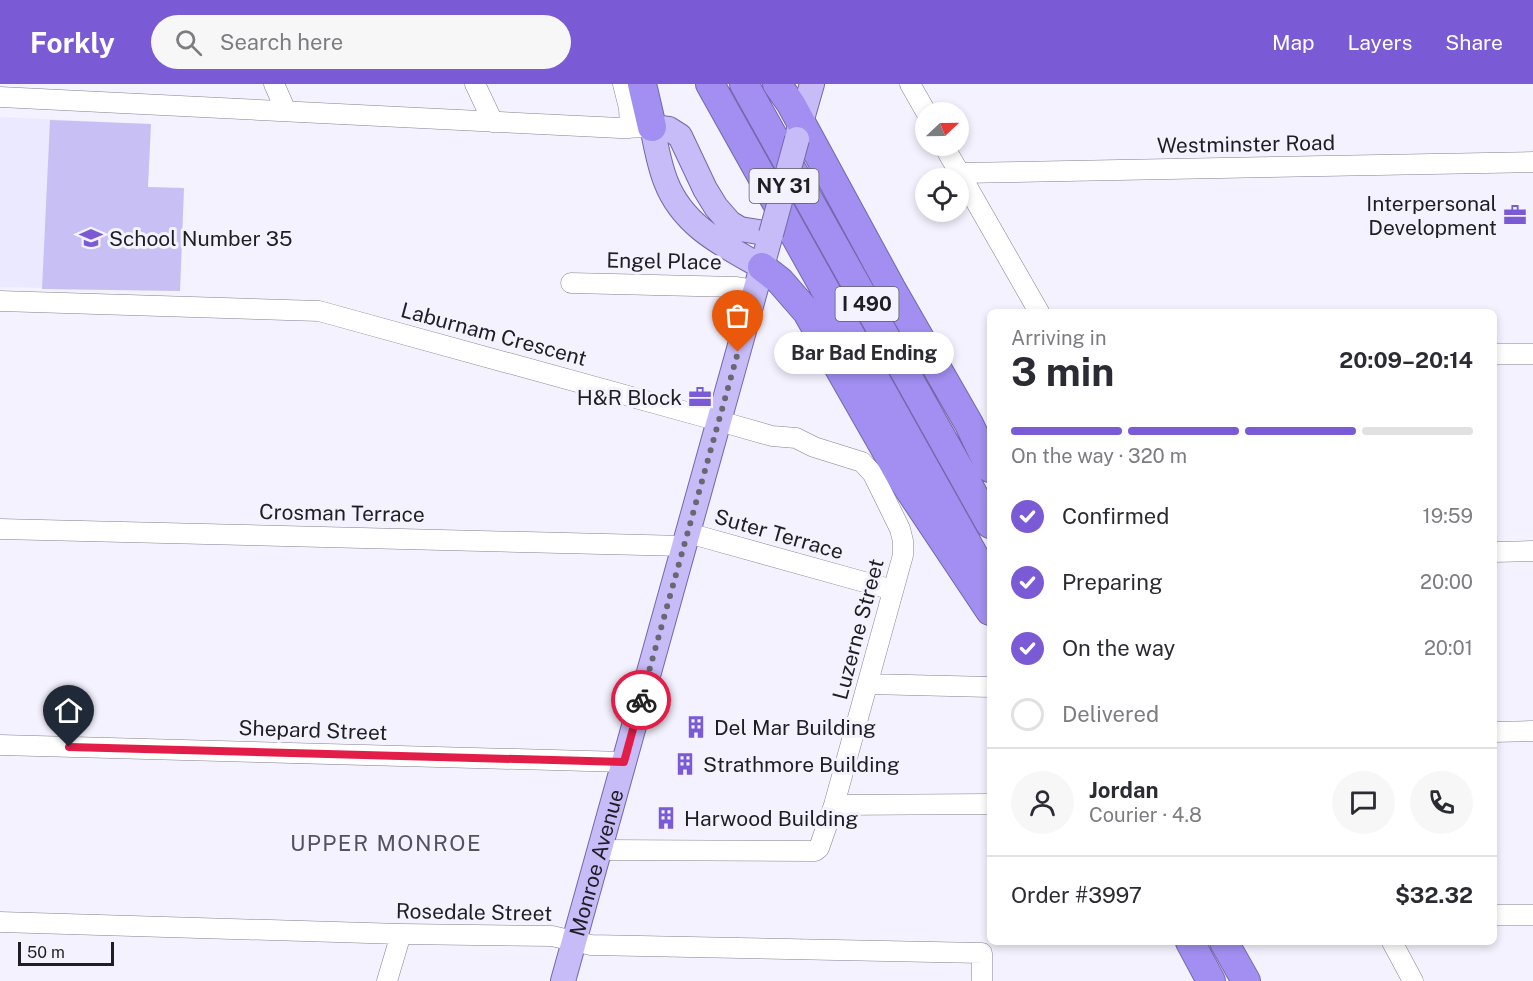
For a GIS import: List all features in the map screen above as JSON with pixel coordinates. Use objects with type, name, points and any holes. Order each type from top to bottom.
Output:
[{"type":"highway","points":[[641,128],[642,84]]},
{"type":"highway","name":"I 490","points":[[710,84],[987,580]]},
{"type":"highway","name":"I 490","points":[[744,84],[987,519]]},
{"type":"highway","points":[[777,84],[799,131],[969,424],[987,462]]},
{"type":"highway","points":[[759,279],[780,281],[807,312],[904,482],[987,606]]},
{"type":"highway","points":[[1192,945],[1212,981]]},
{"type":"highway","points":[[1226,945],[1246,981]]},
{"type":"main road","name":"Monroe Avenue","points":[[563,981],[813,84]]},
{"type":"main road","points":[[759,279],[706,235],[683,211],[666,182],[641,128],[673,130],[682,139],[705,189],[730,224],[771,234]]},
{"type":"street","points":[[100,84],[109,103]]},
{"type":"street","points":[[274,84],[286,111]]},
{"type":"street","points":[[475,84],[493,122]]},
{"type":"street","points":[[623,84],[629,108],[641,128]]},
{"type":"street","points":[[910,84],[920,102]]},
{"type":"street","points":[[0,97],[641,128]]},
{"type":"street","name":"Westminster Road","points":[[969,173],[1533,162]]},
{"type":"street","points":[[969,189],[1037,309]]},
{"type":"street","name":"Engel Place","points":[[571,283],[737,287],[759,279]]},
{"type":"street","name":"Laburnam Crescent","points":[[0,301],[319,311],[719,422],[772,436],[782,435],[796,438],[814,447],[853,458],[866,465],[876,479],[900,529],[903,555]]},
{"type":"street","points":[[1497,354],[1533,354]]},
{"type":"street","name":"Crosman Terrace","points":[[0,529],[686,539]]},
{"type":"street","name":"Suter Terrace","points":[[686,539],[893,590]]},
{"type":"street","points":[[1497,552],[1533,551]]},
{"type":"street","name":"Luzerne Street","points":[[600,850],[815,851],[822,845],[903,555]]},
{"type":"street","points":[[868,684],[987,687]]},
{"type":"street","points":[[1497,732],[1533,731]]},
{"type":"street","name":"Shepard Street","points":[[0,745],[624,762]]},
{"type":"street","points":[[834,805],[987,804]]},
{"type":"street","points":[[1497,915],[1533,915]]},
{"type":"street","name":"Rosedale Street","points":[[0,921],[401,934],[552,936],[591,945],[982,953],[982,981]]},
{"type":"street","points":[[387,981],[401,934]]},
{"type":"street","points":[[1394,945],[1413,981]]},
{"type":"shaded area","name":"School Number 35","points":[[0,117],[151,124],[148,187],[184,188],[180,291],[0,287]]},
{"type":"shaded area","name":"School Number 35","points":[[50,120],[151,124],[148,187],[184,188],[180,291],[42,289]]},
{"type":"way so far","points":[[641,700],[738,352]]},
{"type":"place","name":"Interpersonal Development","points":[[1515,215]]},
{"type":"place","name":"School Number 35","points":[[91,238]]},
{"type":"place","name":"Bar Bad Ending","points":[[738,352]]},
{"type":"place","name":"H&R Block","points":[[700,397]]},
{"type":"place","name":"Del Mar Building","points":[[696,727]]},
{"type":"place","name":"Strathmore Building","points":[[685,764]]},
{"type":"place","name":"Harwood Building","points":[[666,818]]},
{"type":"district","name":"UPPER MONROE","points":[[386,843]]},
{"type":"route","points":[[69,747],[624,762],[641,700]]}]
